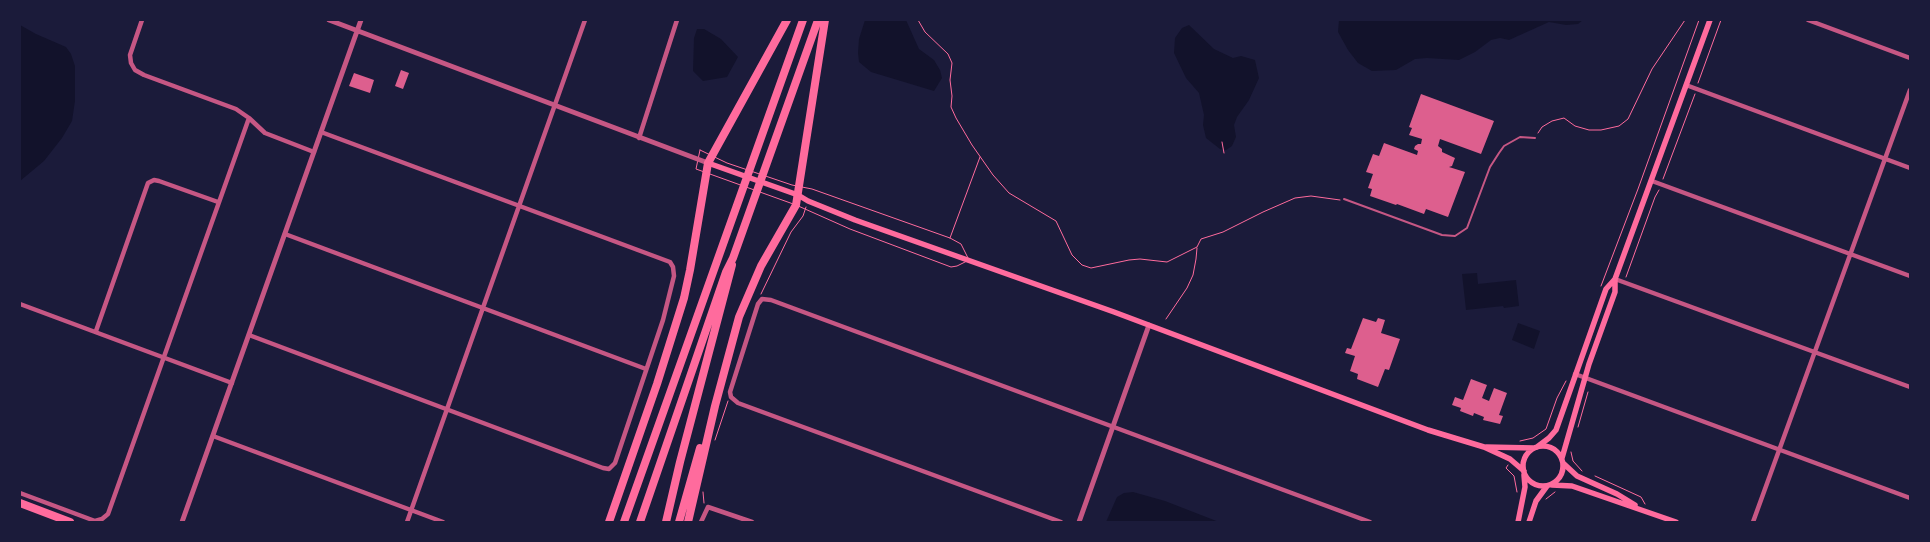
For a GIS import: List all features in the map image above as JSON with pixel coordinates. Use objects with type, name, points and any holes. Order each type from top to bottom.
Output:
[{"type":"highway","points":[[609,522],[657,384],[684,298],[708,163],[787,20]]},
{"type":"highway","points":[[624,522],[803,20]]},
{"type":"highway","points":[[640,522],[726,272],[733,258],[818,20]]},
{"type":"highway","points":[[688,522],[714,406],[739,317],[761,266],[796,206],[825,20]]},
{"type":"highway","points":[[666,522],[733,258]]},
{"type":"highway","points":[[679,522],[708,420],[714,406]]},
{"type":"highway","points":[[20,504],[70,522]]},
{"type":"main road","points":[[1529,522],[1536,501],[1561,475],[1562,460],[1585,378],[1615,292],[1615,279],[1710,20]]},
{"type":"main road","points":[[708,163],[725,166],[855,220],[1149,325],[1428,430],[1484,447],[1510,459],[1536,485],[1572,486],[1641,508],[1676,522]]},
{"type":"main road","points":[[1518,522],[1525,487],[1525,458],[1550,438],[1556,430],[1606,289],[1615,279]]},
{"type":"main road","points":[[1484,447],[1549,447],[1559,453],[1562,460],[1577,476],[1617,494],[1641,508]]},
{"type":"street","points":[[142,20],[130,55],[131,64],[136,70],[144,75],[236,109],[265,133],[314,152]]},
{"type":"street","points":[[329,20],[708,163]]},
{"type":"street","points":[[182,522],[361,20]]},
{"type":"street","points":[[407,522],[584,20]]},
{"type":"street","points":[[639,138],[677,20]]},
{"type":"street","points":[[1808,20],[1910,58]]},
{"type":"street","points":[[1686,84],[1910,168]]},
{"type":"street","points":[[1752,522],[1910,90]]},
{"type":"street","points":[[20,493],[95,521],[102,519],[108,514],[249,118]]},
{"type":"street","points":[[249,335],[603,468],[609,469],[615,464],[663,320],[674,276],[673,267],[670,262],[321,132]]},
{"type":"street","points":[[96,331],[148,183],[154,180],[160,181],[218,202]]},
{"type":"street","points":[[1652,181],[1910,276]]},
{"type":"street","points":[[285,234],[646,369]]},
{"type":"street","points":[[1615,279],[1910,387]]},
{"type":"street","points":[[1061,522],[738,402],[731,397],[730,392],[758,304],[762,299],[772,300],[1370,522]]},
{"type":"street","points":[[20,304],[232,383]]},
{"type":"street","points":[[1079,522],[1149,325]]},
{"type":"street","points":[[1575,374],[1910,498]]},
{"type":"street","points":[[213,436],[443,522]]},
{"type":"street","points":[[702,522],[708,507],[752,522]]},
{"type":"lane","points":[[1344,199],[1442,235],[1455,236],[1467,228],[1490,167],[1504,146],[1520,137],[1530,136],[1535,138]]},
{"type":"path","points":[[918,20],[925,32],[948,54],[952,63],[950,80],[951,107],[980,157],[1009,193],[1056,221],[1072,255],[1082,266],[1091,268],[1128,260],[1167,262],[1196,247],[1201,239],[1223,232],[1295,198],[1311,196],[1337,200],[1344,199]]},
{"type":"path","points":[[1535,138],[1542,127],[1552,120],[1564,118],[1575,126],[1589,130],[1601,130],[1619,126],[1628,119],[1652,69],[1685,20]]},
{"type":"path","points":[[1600,287],[1699,20]]},
{"type":"path","points":[[1664,178],[1721,20]]},
{"type":"path","points":[[1222,142],[1224,153]]},
{"type":"path","points":[[950,238],[980,157]]},
{"type":"path","points":[[717,158],[725,166]]},
{"type":"path","points":[[712,175],[721,179]]},
{"type":"path","points":[[807,188],[950,238],[961,244]]},
{"type":"path","points":[[1628,273],[1654,197],[1658,192]]},
{"type":"path","points":[[771,197],[788,203]]},
{"type":"path","points":[[762,299],[762,290],[791,232],[806,211],[950,267],[957,266]]},
{"type":"path","points":[[1166,320],[1187,288],[1193,275],[1196,247]]},
{"type":"path","points":[[1516,441],[1533,438],[1546,429],[1557,398],[1567,380]]},
{"type":"path","points":[[715,441],[725,406],[731,397]]},
{"type":"path","points":[[1506,468],[1514,476],[1518,496]]},
{"type":"path","points":[[1581,470],[1586,473]]},
{"type":"path","points":[[1591,475],[1641,497]]},
{"type":"path","points":[[704,486],[703,500],[708,507]]},
{"type":"path","points":[[1543,503],[1549,495],[1559,492]]},
{"type":"shaded area","points":[[865,20],[906,20],[919,49],[934,60],[940,70],[942,78],[934,91],[871,72],[859,62],[859,39]]},
{"type":"shaded area","points":[[1339,20],[1583,20],[1578,24],[1566,25],[1549,22],[1509,40],[1500,38],[1491,40],[1475,52],[1459,60],[1415,59],[1396,70],[1372,71],[1358,63],[1348,50],[1338,32]]},
{"type":"shaded area","points":[[20,25],[66,47],[71,54],[75,66],[75,101],[72,121],[62,138],[44,161],[20,181]]},
{"type":"shaded area","points":[[1189,25],[1214,49],[1233,58],[1241,56],[1255,60],[1259,78],[1249,100],[1237,117],[1234,125],[1236,137],[1232,146],[1226,150],[1220,149],[1206,138],[1203,125],[1204,115],[1199,93],[1186,78],[1174,53],[1175,38],[1182,28]]},
{"type":"shaded area","points":[[697,29],[704,29],[721,39],[738,57],[727,77],[703,81],[693,71],[694,38]]},
{"type":"shaded area","points":[[1477,273],[1478,284],[1516,280],[1519,306],[1466,310],[1462,274]]},
{"type":"shaded area","points":[[1518,323],[1540,331],[1534,349],[1512,340]]},
{"type":"shaded area","points":[[1133,492],[1165,501],[1219,522],[1106,522],[1117,497],[1124,493]]},
{"type":"building","points":[[401,70],[409,73],[403,89],[395,86]]},
{"type":"building","points":[[354,73],[374,80],[370,93],[349,86]]},
{"type":"building","points":[[1421,94],[1494,121],[1481,154],[1440,139],[1438,146],[1442,149],[1442,152],[1455,158],[1452,166],[1449,167],[1465,172],[1448,217],[1426,209],[1424,214],[1370,196],[1372,189],[1368,188],[1373,174],[1366,172],[1373,154],[1379,156],[1384,143],[1417,155],[1418,151],[1414,149],[1415,146],[1421,144],[1422,139],[1409,135],[1412,128],[1409,127]]},
{"type":"building","points":[[1363,318],[1376,322],[1378,318],[1385,320],[1381,333],[1400,339],[1389,370],[1385,369],[1378,387],[1357,379],[1358,374],[1350,371],[1355,356],[1345,353],[1347,348],[1351,349]]},
{"type":"building","points":[[1471,379],[1487,385],[1482,398],[1489,401],[1494,388],[1507,393],[1499,415],[1503,416],[1500,424],[1483,420],[1484,417],[1474,413],[1473,416],[1460,411],[1461,408],[1452,405],[1455,397],[1463,400]]}]
